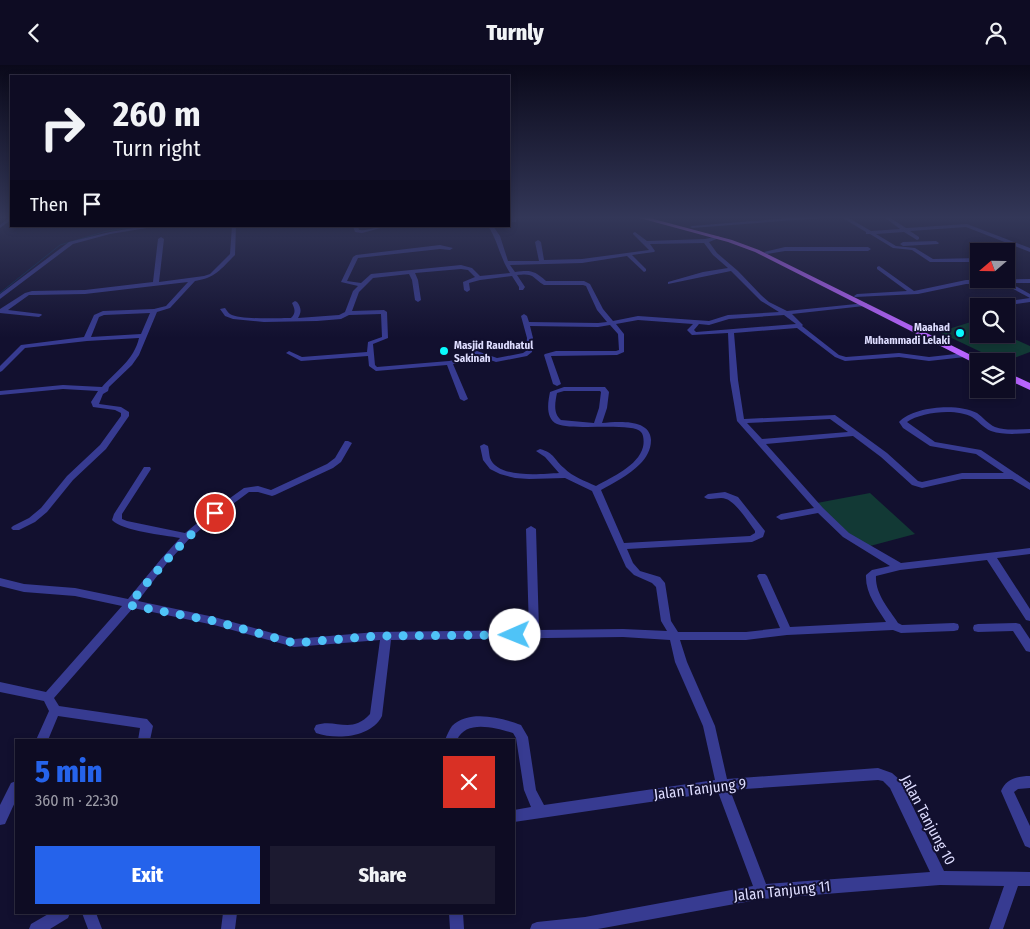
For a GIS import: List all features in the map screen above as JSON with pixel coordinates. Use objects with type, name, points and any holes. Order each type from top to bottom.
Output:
[{"type":"main road","points":[[770,257],[971,353]]},
{"type":"main road","points":[[778,257],[841,287],[864,304],[970,357]]},
{"type":"main road","points":[[1015,374],[1030,382]]},
{"type":"main road","points":[[1015,380],[1030,387]]},
{"type":"street","points":[[0,297],[52,257]]},
{"type":"street","points":[[156,283],[159,257]]},
{"type":"street","points":[[1,311],[27,294],[32,293],[85,292],[193,280],[212,275],[230,257]]},
{"type":"street","points":[[356,257],[344,282],[361,285]]},
{"type":"street","points":[[504,257],[512,274],[522,287],[521,289]]},
{"type":"street","points":[[541,257],[542,263]]},
{"type":"street","points":[[506,263],[582,261],[611,257]]},
{"type":"street","points":[[632,257],[644,269]]},
{"type":"street","points":[[718,257],[759,296],[772,306],[787,313],[799,323],[798,326],[836,356],[845,359],[899,355],[929,359],[965,355]]},
{"type":"street","points":[[927,257],[935,262],[970,260]]},
{"type":"street","points":[[879,267],[912,292]]},
{"type":"street","points":[[348,313],[356,291],[371,276],[411,271],[466,268],[470,269],[479,278]]},
{"type":"street","points":[[670,283],[703,274],[732,269]]},
{"type":"street","points":[[411,271],[415,281],[418,300]]},
{"type":"street","points":[[468,290],[466,282],[479,278],[533,273],[541,281],[550,284],[584,283],[588,285],[600,310],[621,334],[622,351],[617,353],[556,353],[547,355],[557,383]]},
{"type":"street","points":[[87,339],[97,314],[154,311],[168,307],[193,280]]},
{"type":"street","points":[[1015,282],[1030,281]]},
{"type":"street","points":[[853,296],[912,292],[970,282]]},
{"type":"street","points":[[1013,288],[1030,298]]},
{"type":"street","points":[[1016,302],[1030,298]]},
{"type":"street","points":[[293,320],[298,308],[295,303]]},
{"type":"street","points":[[527,324],[598,325],[638,318],[709,323],[728,317],[787,313],[864,304]]},
{"type":"street","points":[[223,309],[230,317],[293,320],[334,318],[348,313],[384,312],[385,338],[370,343],[372,367],[376,369],[462,361],[472,354],[482,354],[496,360],[527,354],[530,338],[524,316]]},
{"type":"street","points":[[1,311],[39,315]]},
{"type":"street","points":[[16,528],[32,521],[44,509],[70,478],[103,447],[125,416],[125,411],[121,409],[96,405],[95,402],[97,397],[132,360],[154,311]]},
{"type":"street","points":[[698,323],[690,330],[694,334],[798,326]]},
{"type":"street","points":[[731,331],[734,380],[741,421],[820,510],[846,535],[900,567]]},
{"type":"street","points":[[0,370],[23,346],[87,339],[143,336]]},
{"type":"street","points":[[289,353],[301,359],[371,354]]},
{"type":"street","points":[[449,363],[464,399]]},
{"type":"street","points":[[0,393],[63,387],[105,389]]},
{"type":"street","points":[[596,489],[636,463],[645,454],[648,444],[647,434],[638,427],[597,425],[560,422],[556,420],[550,404],[554,392],[564,389],[602,389],[605,392],[604,400],[597,425]]},
{"type":"street","points":[[1030,431],[991,428],[974,415],[955,410],[920,413],[906,418],[904,422],[906,426],[933,443],[978,452],[1030,487]]},
{"type":"street","points":[[741,421],[832,417],[884,455],[915,483],[922,485],[962,476],[1012,476]]},
{"type":"street","points":[[759,442],[854,434]]},
{"type":"street","points":[[48,697],[129,605],[164,561],[188,536],[239,494],[247,490],[258,489],[272,493],[330,467],[338,460],[348,443]]},
{"type":"street","points":[[484,446],[483,451],[489,463],[502,474],[567,475]]},
{"type":"street","points":[[540,451],[552,457],[560,470],[567,475],[596,489],[630,565],[636,573],[656,580],[661,586],[666,621],[674,636],[682,662],[709,726],[722,785],[762,892]]},
{"type":"street","points":[[147,469],[118,514],[117,520],[124,524],[188,536]]},
{"type":"street","points":[[621,546],[752,539],[760,535],[760,531],[735,499],[725,495],[708,497]]},
{"type":"street","points":[[781,517],[820,510]]},
{"type":"street","points":[[531,529],[534,634]]},
{"type":"street","points":[[894,626],[874,592],[870,580],[871,575],[875,572],[900,567],[1030,551]]},
{"type":"street","points":[[990,556],[1030,617]]},
{"type":"street","points":[[762,576],[787,631]]},
{"type":"street","points":[[0,582],[24,588],[75,592],[129,605],[214,621],[294,643],[386,636],[622,633],[674,636],[746,636],[787,631],[894,626],[901,629],[954,627]]},
{"type":"street","points":[[978,628],[1016,627],[1030,648]]},
{"type":"street","points":[[320,729],[361,730],[372,722],[376,716],[386,636]]},
{"type":"street","points":[[0,687],[48,697]]},
{"type":"street","points":[[48,697],[55,711]]},
{"type":"street","points":[[42,739],[55,711]]},
{"type":"street","points":[[55,711],[143,723],[147,726],[144,739]]},
{"type":"street","points":[[452,739],[456,730],[467,724],[481,721],[494,722],[517,729],[522,737],[530,790],[540,812]]},
{"type":"street","name":"Jalan Tanjung 9","points":[[515,816],[722,785],[878,774],[887,777]]},
{"type":"street","name":"Jalan Tanjung 10","points":[[887,777],[895,784],[940,878]]},
{"type":"street","points":[[1030,782],[1018,782],[1011,785],[1007,791],[1030,841]]},
{"type":"street","points":[[0,819],[15,789]]},
{"type":"street","name":"Jalan Tanjung 11","points":[[537,929],[586,926],[762,892],[940,878],[1030,879]]},
{"type":"street","points":[[996,929],[1014,879]]},
{"type":"street","points":[[36,929],[61,914]]},
{"type":"street","points":[[89,914],[95,929]]},
{"type":"street","points":[[228,929],[230,914]]},
{"type":"street","points":[[456,914],[457,929]]},
{"type":"green space","points":[[970,322],[970,343],[1015,343],[1015,339],[1030,346],[1030,352],[1015,358],[1015,353],[983,353],[939,332]]},
{"type":"green space","points":[[870,493],[915,534],[870,546],[848,534],[817,503]]},
{"type":"waterway","points":[[0,293],[45,257]]},
{"type":"place","name":"Maahad Muhammadi Lelaki","points":[[960,333]]},
{"type":"place","name":"Masjid Raudhatul Sakinah","points":[[444,351]]},
{"type":"route","points":[[215,513],[188,536],[164,561],[129,605],[214,621],[294,643],[376,636],[515,635]]}]
